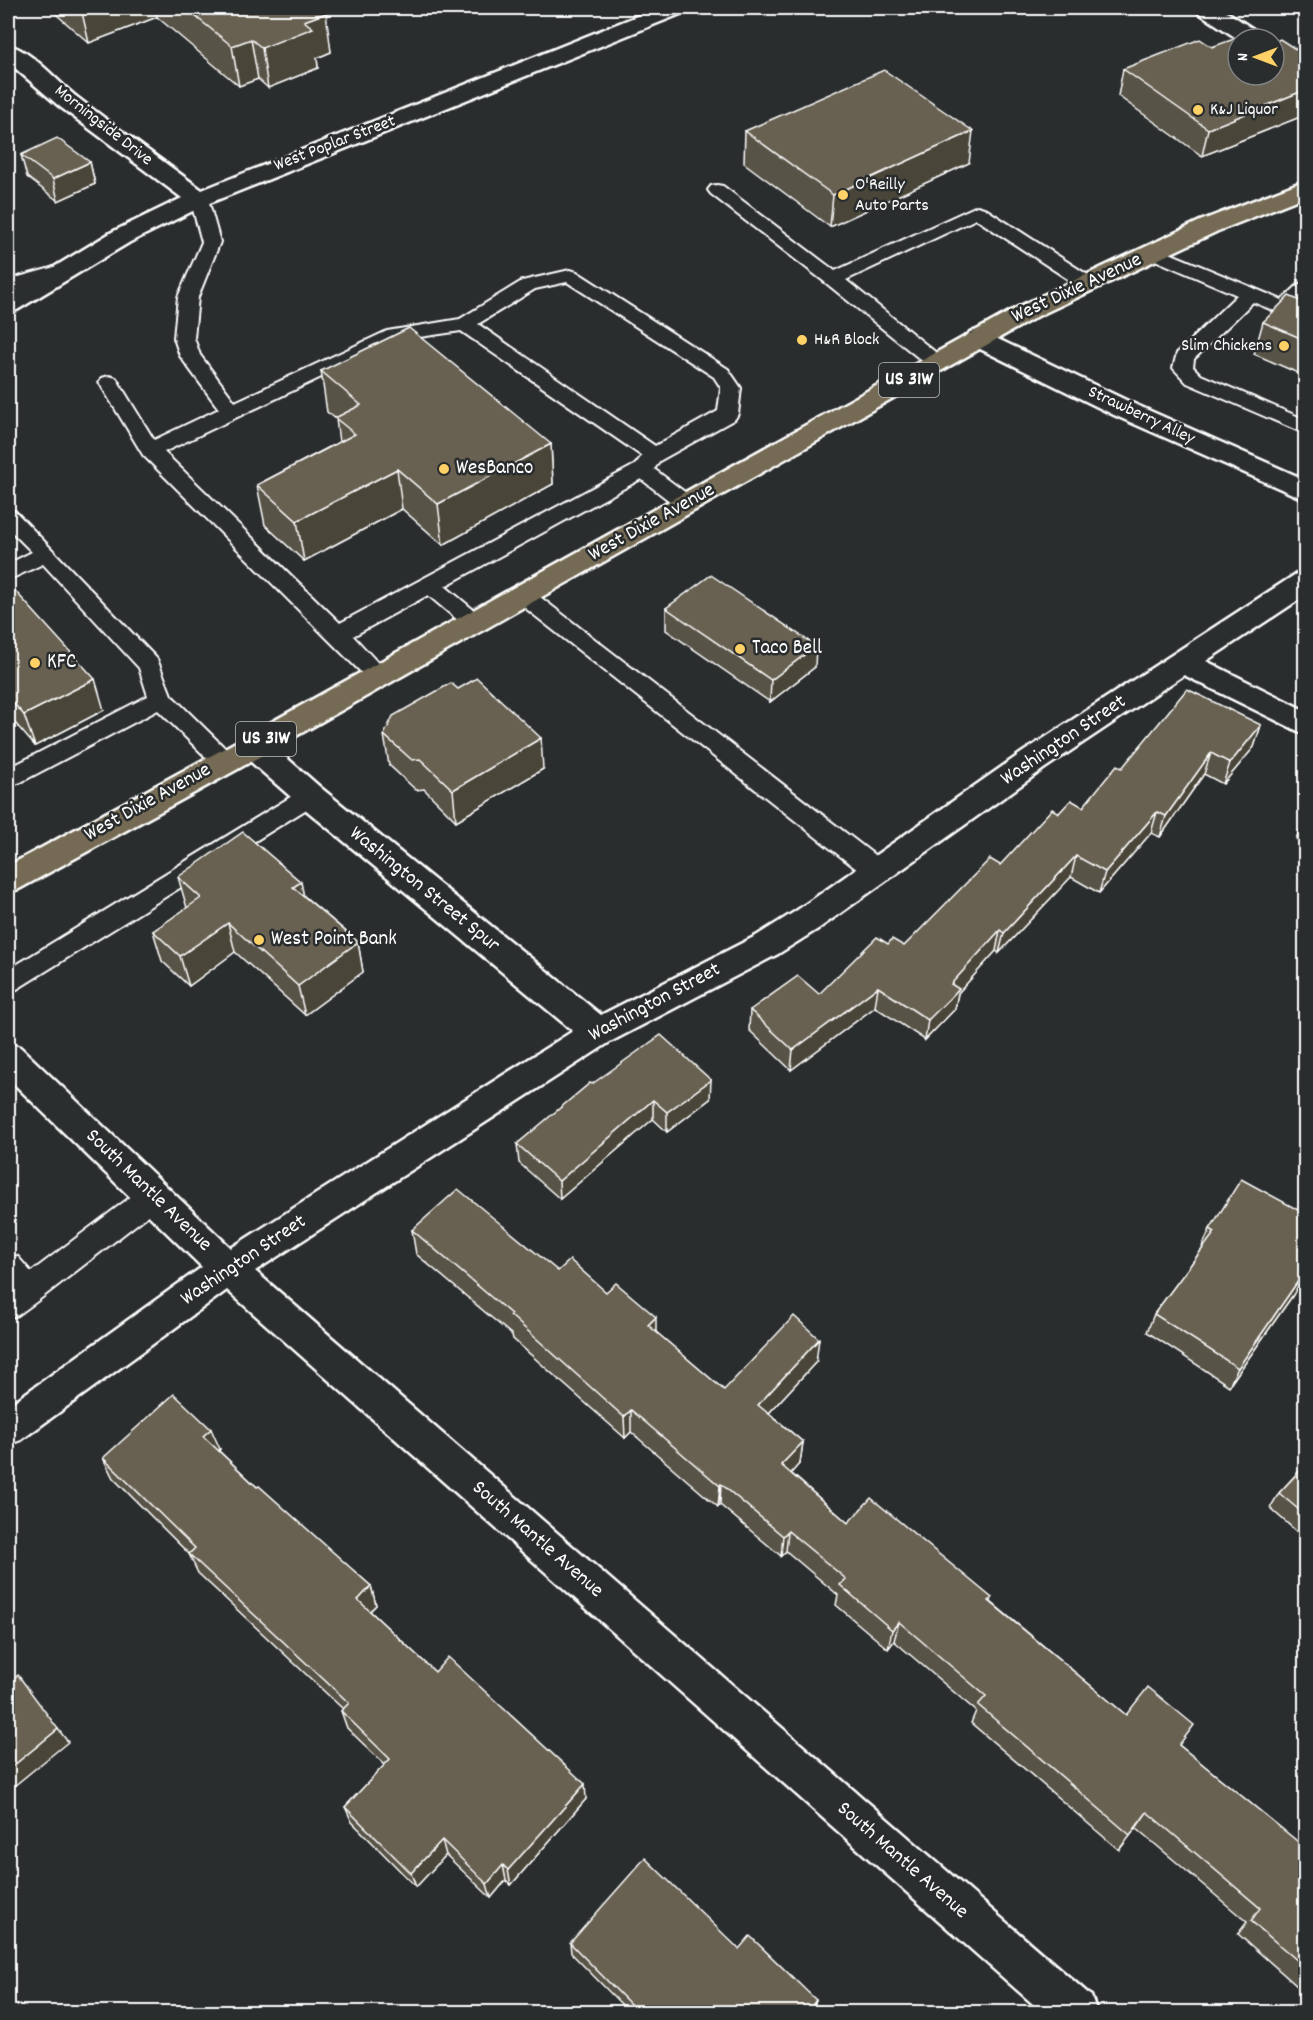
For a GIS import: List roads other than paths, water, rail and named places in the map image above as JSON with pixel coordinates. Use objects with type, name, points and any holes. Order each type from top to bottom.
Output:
[{"type":"main road","name":"West Dixie Avenue","points":[[8,880],[225,762],[938,364],[979,338],[1087,283],[1209,226],[1305,187]]},
{"type":"street","name":"West Poplar Street","points":[[8,305],[121,237],[199,199],[675,8]]},
{"type":"street","points":[[1207,8],[1235,27]]},
{"type":"street","name":"Morningside Drive","points":[[8,52],[41,76],[68,101],[115,138],[199,199]]},
{"type":"street","name":"Strawberry Alley","points":[[979,338],[1123,409],[1305,490]]},
{"type":"street","name":"Washington Street","points":[[8,1428],[228,1269],[598,1032],[767,945],[807,920],[1034,760],[1305,581]]},
{"type":"street","points":[[1183,662],[1305,724]]},
{"type":"street","name":"Washington Street Spur","points":[[253,746],[310,796],[598,1032]]},
{"type":"street","name":"South Mantle Avenue","points":[[8,1057],[154,1195],[228,1269],[1075,2013]]},
{"type":"lane","points":[[717,190],[833,279],[938,364]]},
{"type":"lane","points":[[199,199],[211,242],[188,297],[184,338],[190,356],[208,384],[232,412]]},
{"type":"lane","points":[[833,279],[977,212],[1087,283]]},
{"type":"lane","points":[[1155,253],[1305,318]]},
{"type":"lane","points":[[8,286],[62,271]]},
{"type":"lane","points":[[150,450],[394,335],[465,324],[529,285],[570,276],[586,284],[721,373],[731,388],[728,414],[648,463],[338,634]]},
{"type":"lane","points":[[1284,309],[1305,288]]},
{"type":"lane","points":[[1250,294],[1184,357],[1183,368],[1194,380],[1305,428]]},
{"type":"lane","points":[[465,324],[648,463],[687,504]]},
{"type":"lane","points":[[109,382],[150,450],[378,675]]},
{"type":"lane","points":[[8,516],[150,665],[161,699],[198,738],[225,762]]},
{"type":"lane","points":[[8,573],[46,554]]},
{"type":"lane","points":[[430,585],[474,622]]},
{"type":"lane","points":[[523,595],[877,871]]},
{"type":"lane","points":[[9,775],[161,699]]},
{"type":"lane","points":[[8,982],[310,796]]},
{"type":"lane","points":[[8,1266],[19,1298],[154,1195]]},
{"type":"place","name":"K&J Liquor","points":[[1198,110]]},
{"type":"place","name":"O'Reilly Auto Parts","points":[[843,195]]},
{"type":"place","name":"H&R Block","points":[[802,340]]},
{"type":"place","name":"Slim Chickens","points":[[1284,346]]},
{"type":"place","name":"WesBanco","points":[[444,469]]},
{"type":"place","name":"Taco Bell","points":[[740,649]]},
{"type":"place","name":"KFC","points":[[35,663]]},
{"type":"place","name":"West Point Bank","points":[[259,940]]}]
